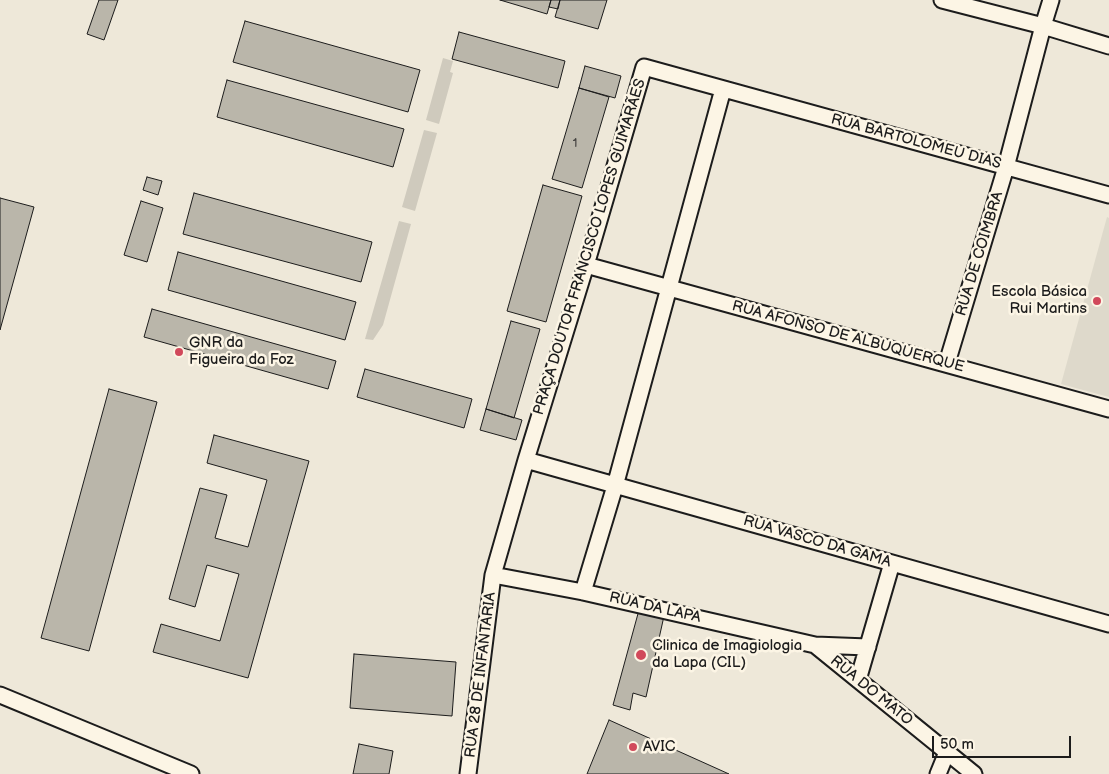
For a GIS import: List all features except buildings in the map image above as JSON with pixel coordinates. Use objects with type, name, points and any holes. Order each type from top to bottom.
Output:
[{"type":"street","points":[[942,0],[1109,46]]},
{"type":"street","name":"RUA DE COIMBRA","points":[[947,364],[1006,167],[1042,26],[1051,0]]},
{"type":"street","name":"PRAÇA DOUTOR FRANCISCO LOPES GUIMARÃES","points":[[493,575],[644,67],[723,89]]},
{"type":"street","points":[[583,592],[615,486],[723,89]]},
{"type":"street","name":"RUA BARTOLOMEU DIAS","points":[[723,89],[1109,196]]},
{"type":"street","name":"RUA AFONSO DE ALBUQUERQUE","points":[[586,265],[1109,409]]},
{"type":"street","name":"RUA VASCO DA GAMA","points":[[526,460],[1109,624]]},
{"type":"street","points":[[858,680],[892,563]]},
{"type":"street","name":"RUA DA LAPA","points":[[493,575],[583,592],[815,645],[868,647]]},
{"type":"street","name":"RUA 28 DE INFANTARIA","points":[[468,774],[493,575]]},
{"type":"street","name":"RUA DO MATO","points":[[815,645],[974,774]]},
{"type":"street","points":[[0,695],[191,774]]},
{"type":"street","points":[[938,774],[947,752]]},
{"type":"shaded area","points":[[443,58],[453,61],[450,72],[453,73],[439,124],[426,120]]},
{"type":"shaded area","points":[[424,130],[437,133],[415,211],[402,207]]},
{"type":"shaded area","name":"Escola Básica Rui Martins","points":[[1107,217],[1109,218],[1109,397],[1061,384]]},
{"type":"shaded area","points":[[399,221],[411,224],[383,325],[373,340],[365,339]]},
{"type":"place","name":"Escola Básica Rui Martins","points":[[1097,301]]},
{"type":"place","name":"GNR da Figueira da Foz","points":[[179,352]]},
{"type":"place","name":"Clinica de Imagiologia da Lapa (CIL)","points":[[641,655]]},
{"type":"place","name":"AVIC","points":[[633,747]]}]
